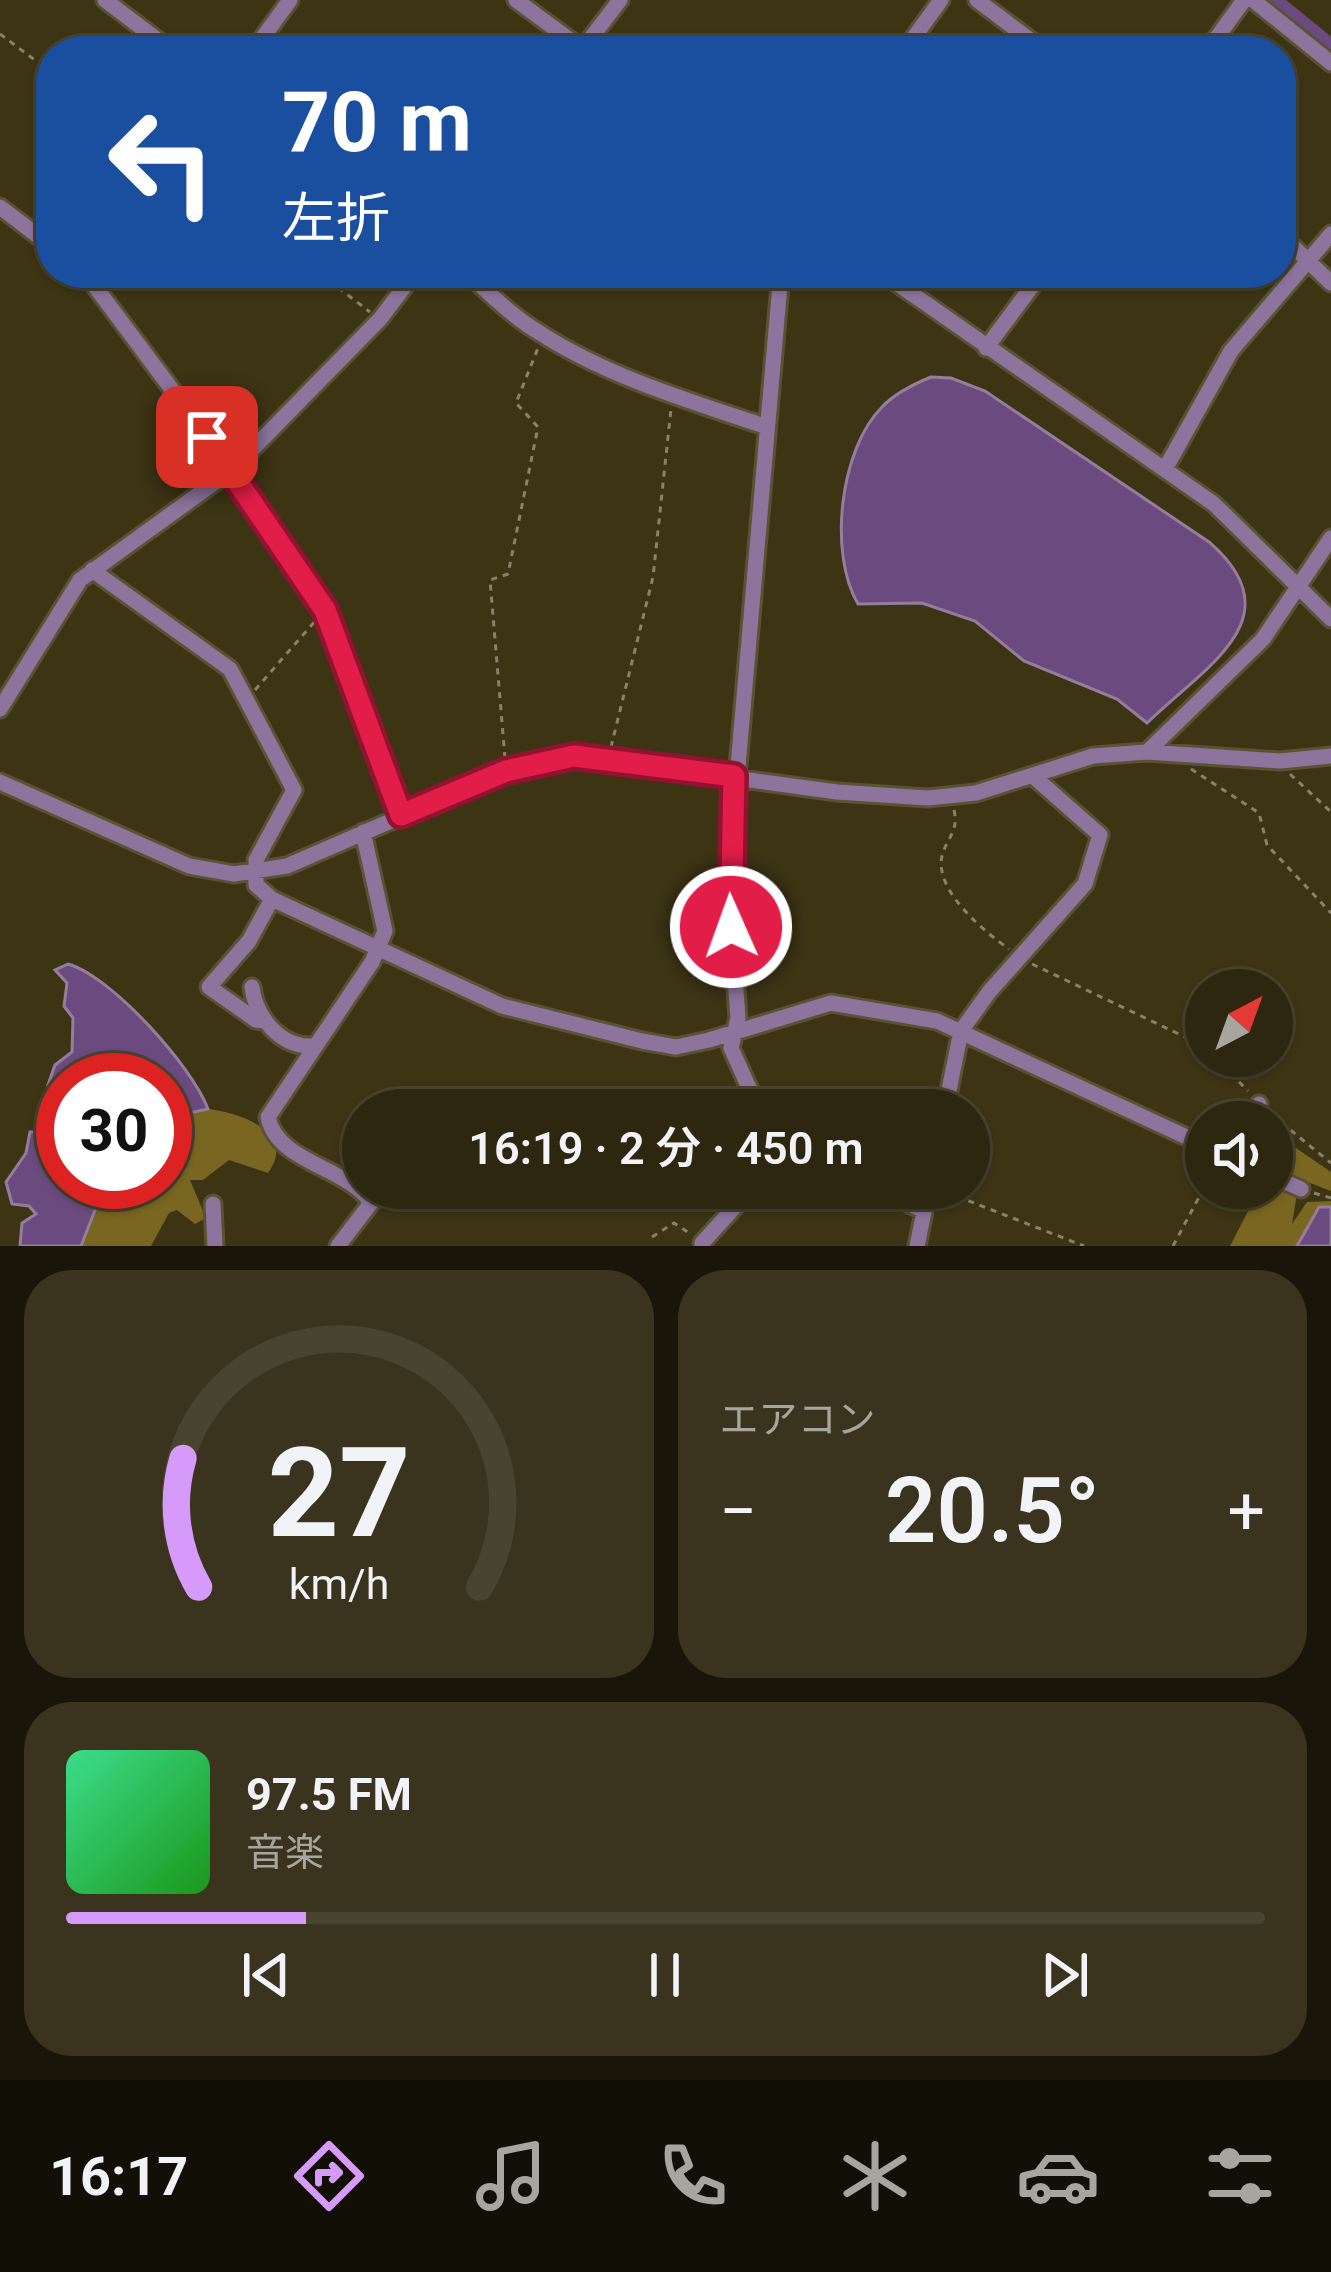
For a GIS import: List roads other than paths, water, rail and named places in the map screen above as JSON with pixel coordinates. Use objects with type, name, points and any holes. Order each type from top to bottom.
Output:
[{"type":"street","points":[[105,0],[152,36]]},
{"type":"street","points":[[264,36],[290,0]]},
{"type":"street","points":[[516,0],[564,36]]},
{"type":"street","points":[[593,36],[620,0]]},
{"type":"street","points":[[915,36],[941,0]]},
{"type":"street","points":[[976,0],[1025,36]]},
{"type":"street","points":[[1218,36],[1244,0]]},
{"type":"street","points":[[1253,0],[1331,63]]},
{"type":"street","points":[[0,207],[36,235]]},
{"type":"street","points":[[1296,274],[1331,234]]},
{"type":"street","points":[[1296,247],[1331,283]]},
{"type":"street","points":[[96,288],[232,470],[325,610],[401,815]]},
{"type":"street","points":[[0,709],[67,594],[92,569],[232,470],[380,319],[404,288]]},
{"type":"street","points":[[485,288],[542,335],[675,396],[766,427]]},
{"type":"street","points":[[750,1089],[731,1048],[735,1033],[728,881],[780,288]]},
{"type":"street","points":[[903,288],[1236,523],[1331,619]]},
{"type":"street","points":[[986,348],[1031,288]]},
{"type":"street","points":[[1165,469],[1231,351],[1285,288]]},
{"type":"street","points":[[1147,752],[1263,639],[1331,538]]},
{"type":"street","points":[[92,569],[230,669],[294,790],[264,842],[256,874],[256,885],[272,899],[548,1021],[676,1047],[831,1003],[879,1008],[961,1031],[1185,1136]]},
{"type":"street","points":[[0,782],[189,866],[256,874],[287,866],[506,771],[574,756],[609,757],[837,792],[928,798],[976,793],[1093,756],[1147,752],[1288,760],[1331,756]]},
{"type":"street","points":[[949,1089],[961,1031],[1093,871],[1100,835],[1033,776]]},
{"type":"street","points":[[338,1246],[371,1203],[357,1187],[278,1138],[268,1117],[378,948],[385,916],[363,832]]},
{"type":"street","points":[[265,1021],[256,1021],[209,987],[249,941],[272,899]]},
{"type":"street","points":[[252,987],[265,1021],[294,1045],[314,1046]]},
{"type":"street","points":[[1293,1186],[1301,1190]]},
{"type":"street","points":[[213,1204],[215,1246]]},
{"type":"street","points":[[702,1243],[733,1209]]},
{"type":"street","points":[[917,1246],[924,1211],[920,1209]]},
{"type":"waterway","points":[[1267,0],[1331,52]]}]
